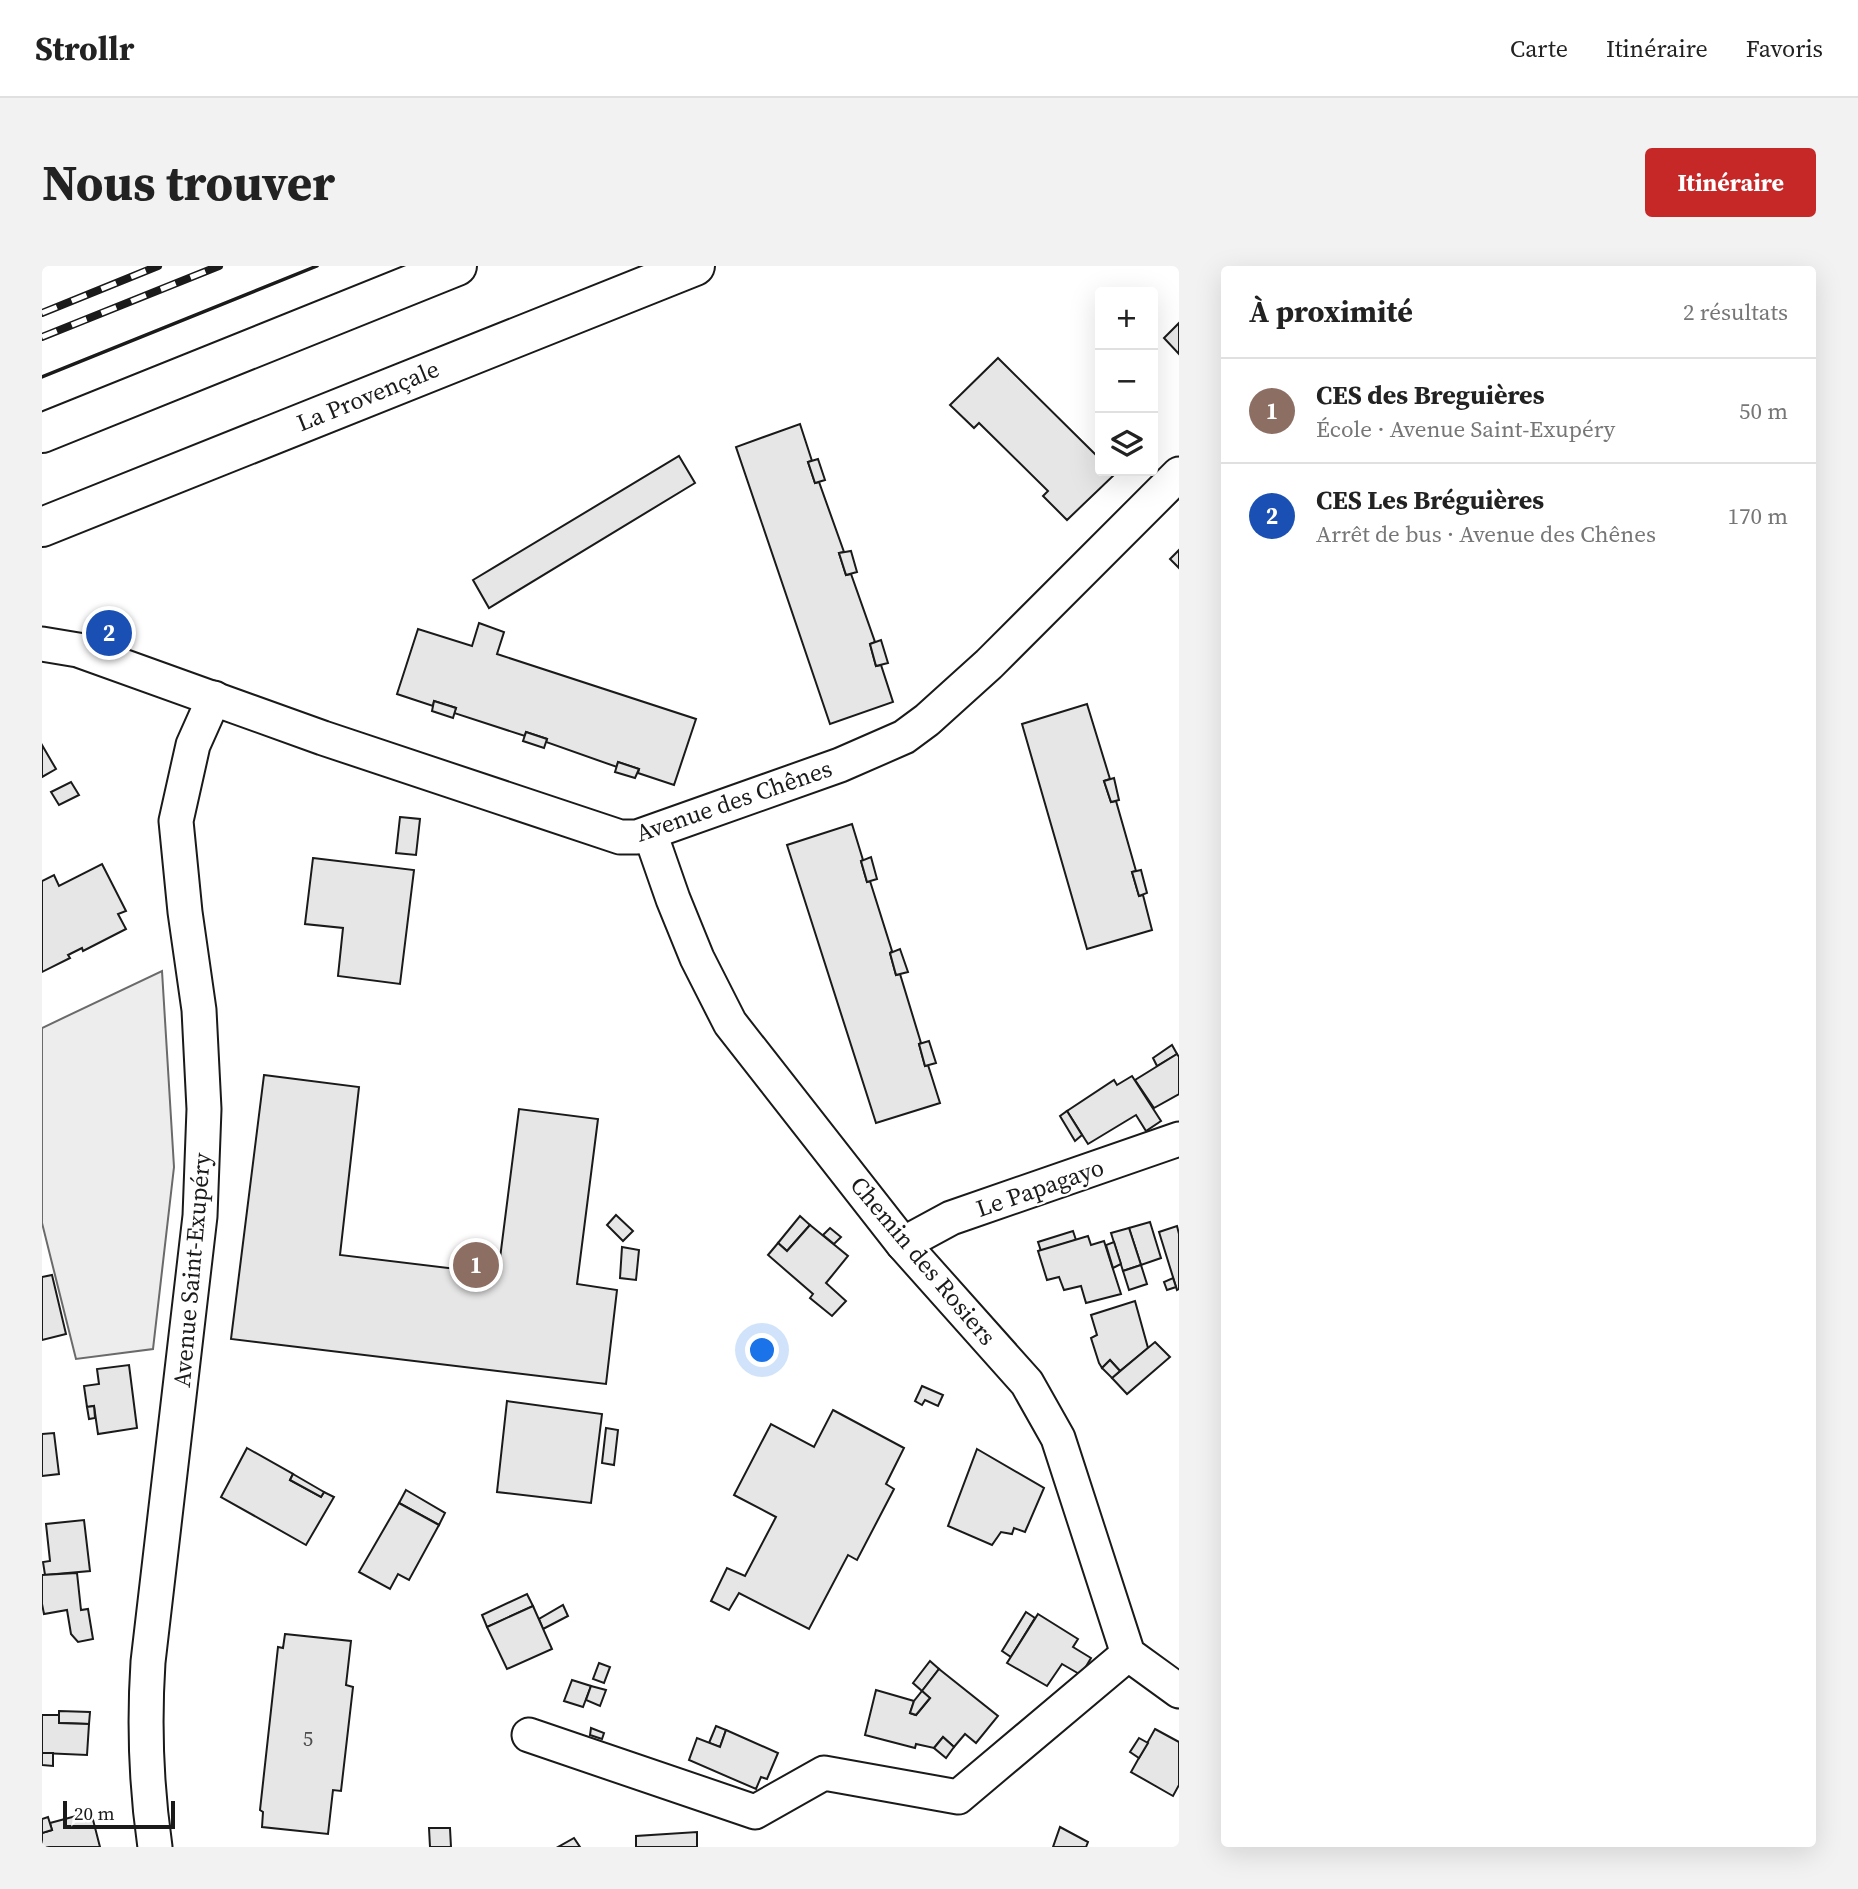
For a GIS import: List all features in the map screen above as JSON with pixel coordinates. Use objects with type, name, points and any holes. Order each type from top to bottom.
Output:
[{"type":"highway","points":[[42,433],[457,266]]},
{"type":"highway","name":"La Provençale","points":[[42,527],[695,266]]},
{"type":"street","name":"Avenue des Chênes","points":[[42,644],[78,650],[337,742],[620,836],[637,837],[864,757],[904,737],[989,664],[1179,474]]},
{"type":"street","name":"Avenue Saint-Exupéry","points":[[155,1847],[147,1771],[146,1684],[200,1216],[203,1169],[204,1109],[199,1010],[176,821],[193,744],[214,698]]},
{"type":"street","name":"Chemin des Rosiers","points":[[650,833],[697,958],[730,1023],[903,1244],[1027,1383],[1058,1438],[1128,1654]]},
{"type":"street","name":"Le Papagayo","points":[[903,1244],[951,1218],[1179,1139]]},
{"type":"street","points":[[529,1735],[755,1812],[824,1773],[958,1797],[1128,1654],[1179,1691]]},
{"type":"shaded area","points":[[162,971],[174,1167],[153,1349],[76,1359],[42,1223],[42,1028]]},
{"type":"building","points":[[1179,323],[1179,354],[1164,338]]},
{"type":"building","points":[[998,358],[1095,454],[1095,476],[1113,476],[1067,520],[1043,496],[1048,491],[979,423],[974,428],[950,405]]},
{"type":"building","points":[[800,424],[812,461],[808,462],[815,483],[819,482],[844,552],[839,553],[846,575],[851,574],[875,642],[870,644],[876,666],[881,665],[893,702],[830,724],[736,447]]},
{"type":"building","points":[[679,456],[695,483],[489,608],[473,580]]},
{"type":"building","points":[[818,459],[825,480],[815,483],[808,462]]},
{"type":"building","points":[[1179,550],[1179,568],[1170,559]]},
{"type":"building","points":[[851,551],[857,572],[846,575],[839,553]]},
{"type":"building","points":[[479,623],[504,632],[497,654],[696,719],[674,785],[638,773],[639,769],[618,762],[617,767],[546,742],[547,739],[526,732],[525,736],[454,713],[456,708],[434,701],[433,706],[397,694],[418,629],[472,646]]},
{"type":"building","points":[[881,640],[888,663],[876,666],[870,644]]},
{"type":"building","points":[[434,701],[456,708],[453,718],[432,711]]},
{"type":"building","points":[[1087,704],[1110,779],[1104,781],[1111,802],[1116,801],[1136,871],[1132,872],[1139,896],[1143,895],[1152,930],[1087,949],[1022,724]]},
{"type":"building","points":[[526,732],[547,739],[544,748],[523,741]]},
{"type":"building","points":[[42,745],[56,769],[42,777]]},
{"type":"building","points":[[618,762],[639,769],[635,778],[615,772]]},
{"type":"building","points":[[1114,778],[1119,800],[1111,802],[1104,781]]},
{"type":"building","points":[[71,782],[79,795],[59,805],[51,792]]},
{"type":"building","points":[[400,817],[420,819],[416,855],[396,853]]},
{"type":"building","points":[[852,824],[867,882],[870,881],[892,951],[890,953],[896,975],[900,974],[921,1043],[919,1044],[925,1066],[928,1065],[940,1103],[876,1123],[787,845]]},
{"type":"building","points":[[871,857],[877,879],[867,882],[861,861]]},
{"type":"building","points":[[313,858],[414,870],[400,984],[338,976],[343,928],[305,924]]},
{"type":"building","points":[[102,864],[126,911],[118,914],[126,929],[83,951],[82,948],[68,955],[70,958],[42,972],[42,881],[54,875],[59,886]]},
{"type":"building","points":[[1141,870],[1147,893],[1139,896],[1132,872]]},
{"type":"building","points":[[900,949],[908,972],[896,975],[890,953]]},
{"type":"building","points":[[929,1041],[936,1063],[925,1066],[919,1044]]},
{"type":"building","points":[[1172,1045],[1177,1054],[1157,1066],[1153,1058]]},
{"type":"building","points":[[1177,1054],[1179,1094],[1154,1108],[1135,1080]]},
{"type":"building","points":[[264,1075],[359,1087],[340,1255],[498,1274],[519,1109],[598,1119],[577,1284],[617,1290],[606,1384],[231,1339]]},
{"type":"building","points":[[1132,1076],[1161,1121],[1146,1131],[1136,1115],[1088,1144],[1067,1111],[1114,1080],[1117,1085]]},
{"type":"building","points":[[1067,1111],[1082,1135],[1075,1141],[1060,1116]]},
{"type":"building","points":[[616,1215],[633,1231],[623,1241],[607,1225]]},
{"type":"building","points":[[800,1216],[810,1225],[787,1251],[778,1243]]},
{"type":"building","points":[[1150,1222],[1161,1258],[1141,1265],[1129,1228]]},
{"type":"building","points":[[810,1225],[848,1256],[826,1283],[846,1301],[832,1316],[810,1298],[813,1294],[768,1255],[778,1243],[787,1251]]},
{"type":"building","points":[[1177,1226],[1179,1289],[1177,1290],[1159,1232]]},
{"type":"building","points":[[830,1228],[841,1237],[834,1244],[823,1235]]},
{"type":"building","points":[[1129,1228],[1141,1265],[1123,1271],[1111,1233]]},
{"type":"building","points":[[1073,1231],[1076,1240],[1041,1251],[1038,1242]]},
{"type":"building","points":[[1088,1236],[1091,1245],[1104,1241],[1121,1294],[1086,1303],[1081,1286],[1064,1290],[1059,1277],[1047,1280],[1038,1251]]},
{"type":"building","points":[[1114,1242],[1121,1264],[1113,1268],[1106,1245]]},
{"type":"building","points":[[622,1247],[639,1250],[636,1280],[620,1278]]},
{"type":"building","points":[[1141,1265],[1147,1284],[1129,1290],[1123,1271]]},
{"type":"building","points":[[52,1275],[66,1334],[42,1340],[42,1277]]},
{"type":"building","points":[[1173,1278],[1176,1287],[1167,1290],[1164,1282]]},
{"type":"building","points":[[1135,1301],[1148,1348],[1120,1371],[1110,1360],[1102,1368],[1091,1338],[1097,1335],[1091,1315]]},
{"type":"building","points":[[1155,1342],[1170,1357],[1127,1394],[1112,1378]]},
{"type":"building","points":[[1110,1360],[1120,1371],[1112,1378],[1102,1368]]},
{"type":"building","points":[[129,1365],[137,1428],[98,1434],[94,1406],[87,1407],[84,1386],[99,1384],[97,1369]]},
{"type":"building","points":[[922,1386],[943,1395],[938,1406],[925,1400],[922,1405],[915,1401]]},
{"type":"building","points":[[507,1401],[602,1414],[591,1503],[497,1492]]},
{"type":"building","points":[[94,1406],[95,1418],[89,1419],[87,1407]]},
{"type":"building","points":[[833,1410],[904,1448],[886,1484],[894,1489],[857,1560],[848,1555],[809,1629],[739,1593],[729,1610],[711,1601],[727,1568],[745,1576],[776,1517],[734,1495],[771,1424],[814,1447]]},
{"type":"building","points":[[606,1428],[618,1430],[614,1465],[602,1463]]},
{"type":"building","points":[[54,1433],[59,1474],[42,1476],[42,1434]]},
{"type":"building","points":[[247,1448],[293,1474],[290,1480],[321,1497],[324,1492],[334,1497],[306,1545],[221,1497]]},
{"type":"building","points":[[977,1449],[1044,1488],[1025,1532],[1014,1528],[1012,1534],[1001,1532],[992,1545],[948,1526]]},
{"type":"building","points":[[293,1474],[324,1492],[321,1497],[290,1480]]},
{"type":"building","points":[[406,1490],[445,1513],[439,1525],[399,1503]]},
{"type":"building","points":[[399,1503],[439,1525],[409,1580],[398,1574],[390,1589],[359,1572]]},
{"type":"building","points":[[84,1520],[90,1571],[45,1575],[43,1562],[50,1561],[46,1524]]},
{"type":"building","points":[[77,1573],[81,1610],[88,1609],[93,1639],[78,1642],[71,1634],[67,1610],[44,1614],[42,1604],[42,1575]]},
{"type":"building","points":[[527,1594],[533,1606],[487,1627],[482,1615]]},
{"type":"building","points":[[563,1605],[568,1616],[543,1629],[539,1619]]},
{"type":"building","points":[[533,1606],[552,1649],[507,1669],[487,1627]]},
{"type":"building","points":[[1026,1612],[1035,1618],[1011,1657],[1002,1651]]},
{"type":"building","points":[[1038,1614],[1078,1639],[1073,1647],[1091,1658],[1081,1675],[1062,1664],[1047,1686],[1007,1663]]},
{"type":"building","points":[[285,1634],[351,1641],[346,1685],[353,1687],[341,1791],[333,1790],[328,1834],[262,1827],[263,1812],[260,1810],[278,1647],[283,1648]]},
{"type":"building","points":[[930,1661],[939,1669],[922,1691],[913,1683]]},
{"type":"building","points":[[599,1663],[610,1667],[604,1683],[593,1679]]},
{"type":"building","points":[[939,1669],[998,1716],[976,1743],[965,1734],[954,1747],[943,1737],[934,1748],[916,1744],[915,1748],[865,1735],[876,1690],[914,1701],[910,1713],[916,1715],[930,1698],[922,1691]]},
{"type":"building","points":[[572,1680],[591,1686],[583,1707],[564,1701]]},
{"type":"building","points":[[591,1686],[606,1690],[600,1706],[586,1700]]},
{"type":"building","points":[[922,1691],[930,1698],[916,1715],[910,1713],[914,1701]]},
{"type":"building","points":[[59,1711],[90,1712],[89,1724],[59,1723]]},
{"type":"building","points":[[42,1715],[59,1715],[59,1723],[89,1724],[87,1755],[42,1753]]},
{"type":"building","points":[[716,1726],[726,1730],[720,1747],[709,1743]]},
{"type":"building","points":[[591,1728],[604,1733],[602,1739],[590,1735]]},
{"type":"building","points":[[1155,1729],[1179,1742],[1179,1785],[1173,1796],[1131,1772]]},
{"type":"building","points":[[726,1730],[778,1753],[767,1779],[761,1777],[756,1789],[689,1760],[697,1738],[720,1747]]},
{"type":"building","points":[[943,1737],[954,1747],[946,1758],[934,1748]]},
{"type":"building","points":[[1139,1738],[1148,1743],[1139,1758],[1130,1752]]},
{"type":"building","points":[[42,1753],[53,1753],[53,1766],[42,1765]]},
{"type":"building","points":[[91,1812],[100,1847],[42,1847],[42,1833],[52,1830],[50,1823]]},
{"type":"building","points":[[48,1817],[52,1830],[42,1833],[42,1819]]},
{"type":"building","points":[[1060,1827],[1088,1842],[1086,1847],[1053,1847]]},
{"type":"building","points":[[429,1828],[450,1828],[451,1847],[430,1847]]},
{"type":"building","points":[[697,1832],[697,1847],[636,1847],[636,1836]]},
{"type":"building","points":[[574,1838],[580,1847],[558,1847]]},
{"type":"railway","points":[[42,313],[158,266]]},
{"type":"railway","points":[[42,337],[219,266]]},
{"type":"wall","points":[[42,377],[317,266]]},
{"type":"place","name":"CES Les Bréguières","points":[[109,633]]},
{"type":"place","name":"CES des Breguières","points":[[476,1265]]}]
